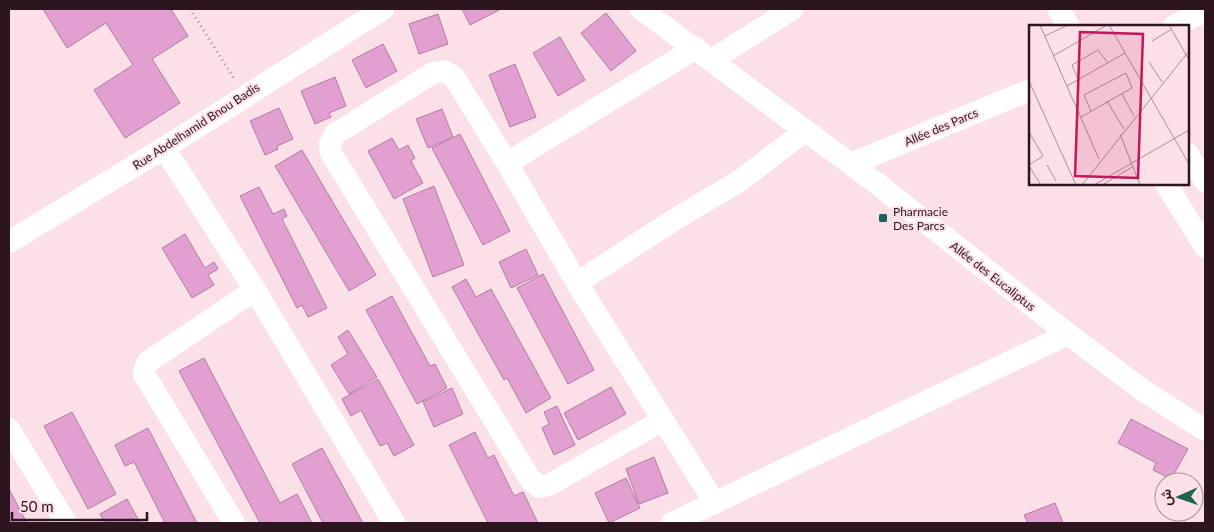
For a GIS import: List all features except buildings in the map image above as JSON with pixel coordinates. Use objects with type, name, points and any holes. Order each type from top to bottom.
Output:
[{"type":"street","name":"Rue Abdelhamid Bnou Badis","points":[[9,242],[164,148],[383,9]]},
{"type":"street","name":"Allée des Eucaliptus","points":[[641,9],[851,164],[1141,389],[1205,430]]},
{"type":"street","points":[[507,162],[704,54],[792,9]]},
{"type":"street","points":[[1058,9],[1068,25]]},
{"type":"street","points":[[1176,25],[1205,11]]},
{"type":"street","points":[[663,420],[549,485],[539,487],[530,479],[332,153],[330,144],[335,134],[434,73],[444,71],[454,78],[507,162],[577,283],[663,420],[715,503]]},
{"type":"street","name":"Allée des Parcs","points":[[851,164],[1029,90]]},
{"type":"street","points":[[577,283],[677,218],[741,180],[805,131]]},
{"type":"street","points":[[164,148],[255,290],[394,523]]},
{"type":"street","points":[[1189,156],[1205,181]]},
{"type":"street","points":[[1167,185],[1205,247]]},
{"type":"street","points":[[234,523],[144,374],[148,362],[255,290]]},
{"type":"street","points":[[672,523],[1068,334]]},
{"type":"street","points":[[9,429],[66,523]]},
{"type":"path","points":[[190,9],[245,95]]},
{"type":"place","name":"Pharmacie Des Parcs","points":[[883,218]]}]
